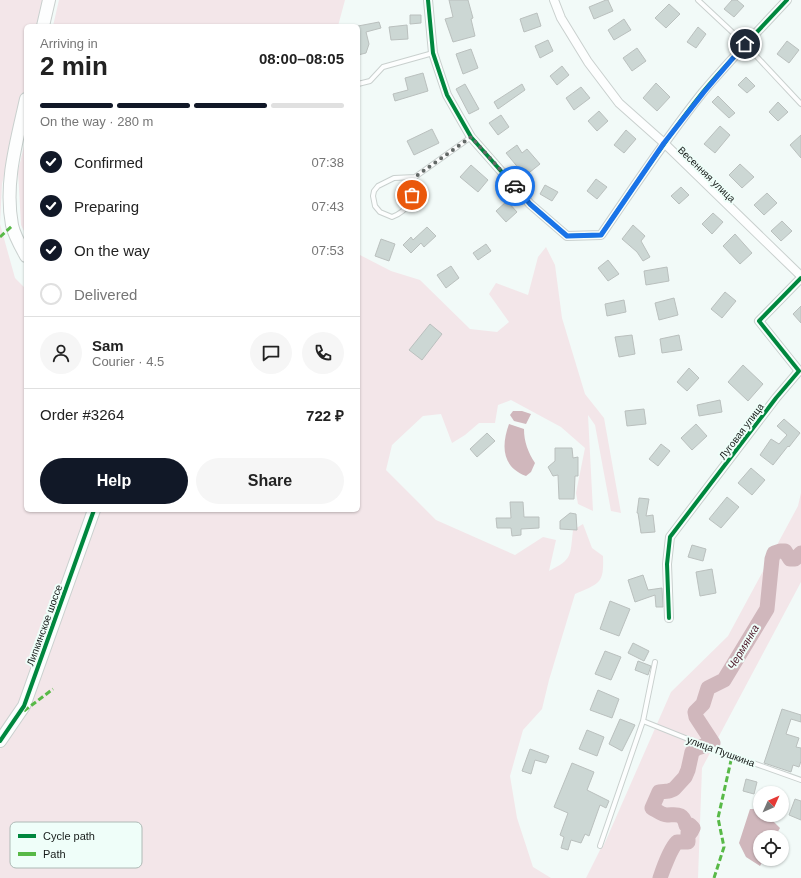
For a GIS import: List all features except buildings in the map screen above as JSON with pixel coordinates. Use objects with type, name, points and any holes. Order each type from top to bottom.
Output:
[{"type":"street","points":[[43,24],[49,0]]},
{"type":"street","points":[[428,0],[433,53],[447,95],[471,137],[530,204],[567,236],[601,235],[664,143],[704,92],[745,44],[787,0]]},
{"type":"street","name":"Весенняя улица","points":[[554,0],[561,18],[576,43],[588,62],[615,97],[801,277]]},
{"type":"street","points":[[24,109],[11,171],[10,202],[12,226],[24,252]]},
{"type":"street","name":"Луговая улица","points":[[669,618],[667,564],[670,537],[776,398],[799,371],[759,321],[801,277]]},
{"type":"street","name":"Липкинское шоссе","points":[[0,741],[24,706],[93,512]]},
{"type":"lane","points":[[698,0],[745,44],[801,104]]},
{"type":"lane","points":[[360,84],[370,81],[383,67],[433,53]]},
{"type":"lane","points":[[415,177],[410,203],[402,213],[392,217],[380,212],[375,206],[373,196],[374,190],[378,186],[394,178],[415,177],[471,137]]},
{"type":"lane","points":[[600,846],[643,722],[655,662]]},
{"type":"lane","name":"улица Пушкина","points":[[643,722],[693,742],[801,780]]},
{"type":"shaded area","points":[[0,0],[46,0],[40,24],[24,24],[24,91],[2,184],[0,224]]},
{"type":"shaded area","points":[[59,0],[345,0],[339,24],[53,24]]},
{"type":"shaded area","points":[[24,146],[24,231],[21,225],[18,171]]},
{"type":"shaded area","points":[[0,224],[15,278],[24,287],[24,512],[88,512],[17,710],[0,729]]},
{"type":"shaded area","points":[[546,247],[555,265],[562,318],[585,394],[604,418],[621,513],[611,511],[595,425],[588,415],[593,511],[578,504],[576,493],[585,448],[561,427],[511,400],[498,405],[495,423],[479,423],[465,435],[452,443],[441,414],[423,416],[392,445],[386,470],[436,520],[515,555],[543,537],[556,540],[549,571],[557,567],[569,556],[573,530],[583,524],[592,548],[603,556],[603,572],[599,581],[595,585],[575,594],[549,680],[542,709],[523,730],[510,776],[517,818],[533,867],[551,878],[0,878],[0,749],[28,711],[99,512],[360,512],[360,255],[391,271],[420,280],[470,329],[497,332],[509,322],[489,294],[496,283],[528,295],[538,257]]},
{"type":"shaded area","points":[[513,411],[522,411],[531,414],[526,424],[514,421],[510,415]]},
{"type":"shaded area","points":[[509,424],[524,429],[527,447],[535,463],[531,472],[526,476],[512,467],[506,455],[505,440]]},
{"type":"shaded area","points":[[801,493],[801,582],[702,768],[698,878],[586,878],[601,848],[603,847],[671,692],[728,636],[798,506]]},
{"type":"shaded area","points":[[750,809],[753,809],[753,822],[774,822],[780,828],[779,830],[753,830],[753,862],[746,857],[739,843]]},
{"type":"waterway","name":"Чермянка","points":[[660,878],[672,849],[677,842],[688,842],[688,833],[691,832],[693,828],[690,825],[686,825],[683,818],[679,815],[665,815],[652,808],[659,792],[674,789],[685,777],[692,752],[697,748],[713,743],[696,717],[695,712],[703,704],[708,688],[724,680],[767,609],[772,559],[774,553],[785,551],[790,559],[795,559],[801,553]]},
{"type":"marked path","points":[[0,237],[12,226]]},
{"type":"marked path","points":[[24,711],[53,689]]},
{"type":"marked path","points":[[714,878],[724,847],[718,818],[732,756]]},
{"type":"cycle path","points":[[428,0],[433,53],[447,95],[471,137],[530,204],[567,236],[601,235],[689,109],[734,57],[787,0]]},
{"type":"cycle path","points":[[669,618],[667,564],[670,537],[776,398],[799,371],[759,321],[801,278]]},
{"type":"cycle path","points":[[0,741],[24,706],[93,512]]},
{"type":"way so far","points":[[412,195],[415,177],[471,137],[515,186]]},
{"type":"route","points":[[515,186],[530,204],[567,236],[601,235],[664,143],[704,92],[745,44]]}]
